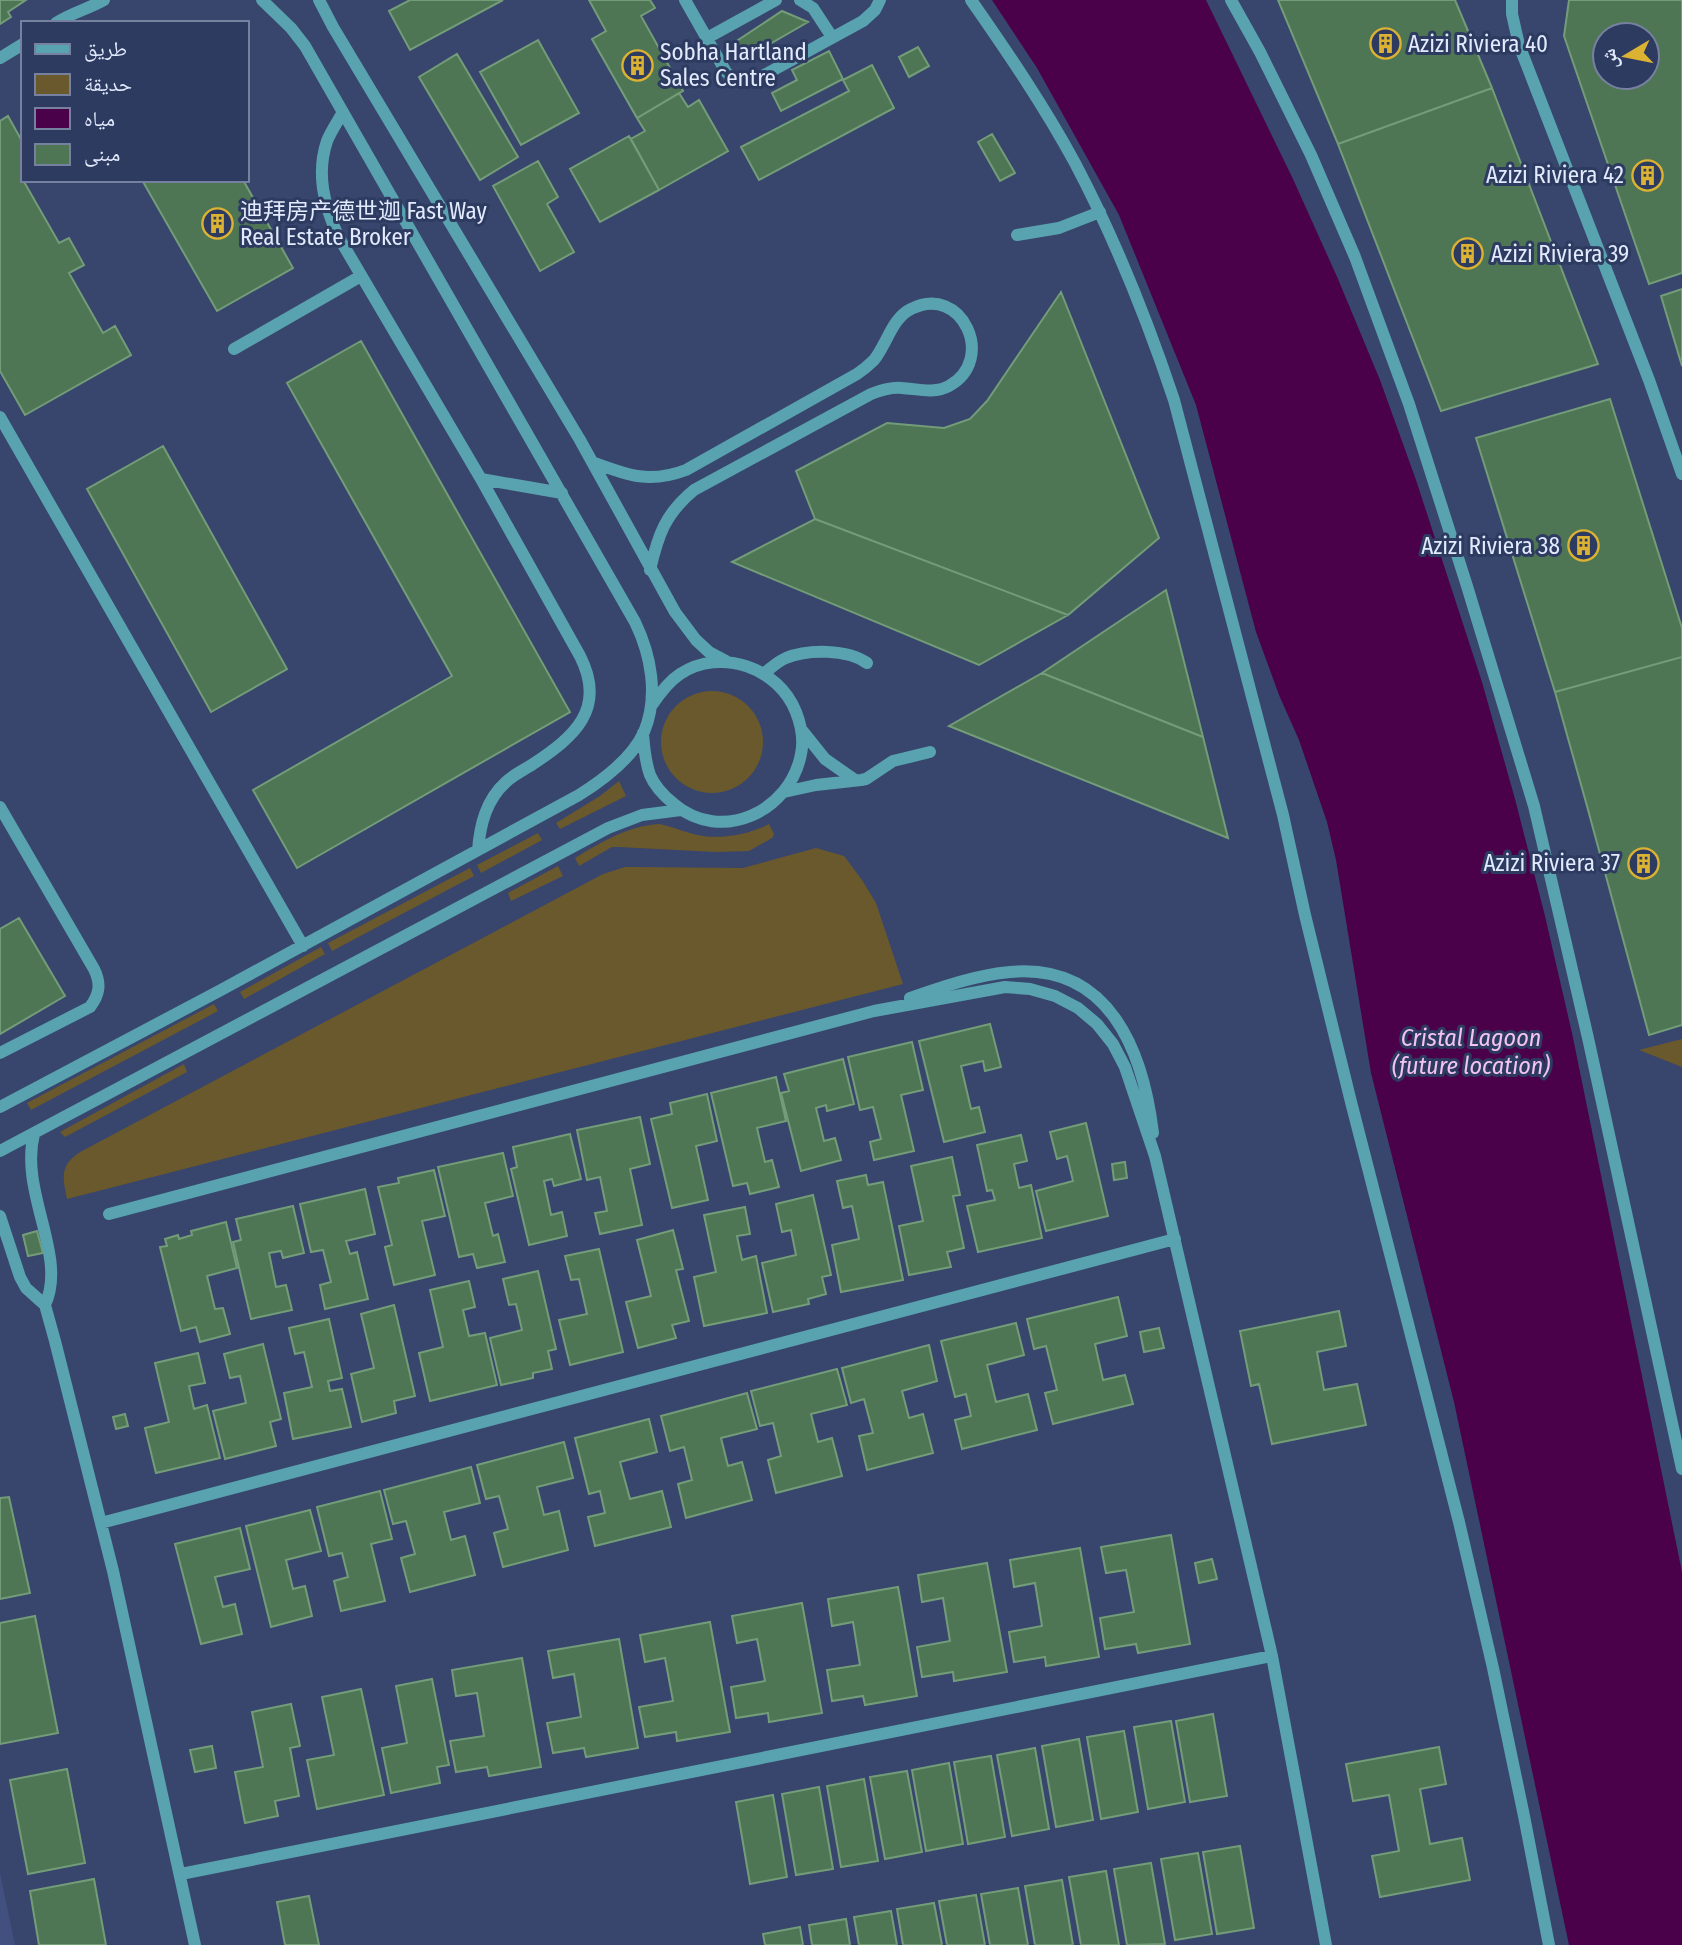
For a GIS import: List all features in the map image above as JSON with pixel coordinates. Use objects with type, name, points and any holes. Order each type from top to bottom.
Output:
[{"type":"street","points":[[69,15],[82,0]]},
{"type":"street","points":[[59,21],[104,0]]},
{"type":"street","points":[[262,0],[305,46],[642,638],[648,654],[651,706]]},
{"type":"street","points":[[318,0],[592,462],[650,570],[684,626],[709,652],[726,661],[751,667],[774,680],[791,701],[801,729],[802,752],[794,778],[779,799],[757,814],[732,821],[705,820],[681,810],[664,796],[651,777],[644,755],[643,733],[651,706],[664,687],[681,673],[703,664],[726,661]]},
{"type":"street","points":[[685,0],[726,72],[732,79],[740,82],[749,82],[863,21],[875,10],[880,0]]},
{"type":"street","points":[[707,38],[776,0]]},
{"type":"street","points":[[800,0],[813,8],[832,37]]},
{"type":"street","points":[[971,0],[1047,114],[1100,212],[1148,324],[1174,400],[1263,740],[1351,1102],[1459,1522],[1496,1682],[1549,1945]]},
{"type":"street","points":[[1231,0],[1311,155],[1355,257],[1409,404],[1471,599],[1537,820],[1588,1038],[1682,1469]]},
{"type":"street","points":[[1512,0],[1512,14],[1519,45],[1649,380],[1682,474]]},
{"type":"street","points":[[0,58],[21,45]]},
{"type":"street","points":[[343,112],[328,139],[322,168],[326,206],[338,236],[481,479],[580,656],[589,680],[590,692],[584,717],[569,738],[506,782],[492,798],[483,817],[478,850]]},
{"type":"street","points":[[1017,235],[1059,228],[1100,212]]},
{"type":"street","points":[[234,349],[361,276]]},
{"type":"street","points":[[592,462],[639,477],[671,475],[686,470],[858,374],[874,359],[901,316],[909,309],[931,303],[942,305],[952,309],[967,325],[971,336],[970,360],[965,371],[948,387],[926,391],[899,388],[870,394],[694,490],[676,507],[662,527],[650,570]]},
{"type":"street","points":[[0,417],[303,946]]},
{"type":"street","points":[[481,479],[562,494]]},
{"type":"street","points":[[763,674],[785,658],[810,653],[844,653],[866,663]]},
{"type":"street","points":[[801,729],[825,759],[855,780]]},
{"type":"street","points":[[0,1107],[579,795],[615,768],[643,733]]},
{"type":"street","points":[[784,792],[866,779],[893,761],[930,752]]},
{"type":"street","points":[[0,807],[94,969],[99,985],[98,993],[90,1007],[0,1053]]},
{"type":"street","points":[[0,1151],[608,828],[642,815],[681,810]]},
{"type":"street","points":[[874,1011],[939,988],[990,975],[1038,972],[1064,979],[1089,992],[1110,1010],[1126,1032],[1138,1060],[1146,1091],[1155,1156]]},
{"type":"street","points":[[110,1214],[874,1011],[1005,987],[1030,989],[1055,996],[1078,1007],[1097,1024],[1119,1055],[1155,1156],[1272,1656],[1326,1945]]},
{"type":"street","points":[[34,1134],[31,1171],[52,1275],[49,1295],[44,1305]]},
{"type":"street","points":[[0,1216],[20,1277],[26,1288],[44,1305],[102,1524],[195,1945]]},
{"type":"street","points":[[102,1524],[1175,1239]]},
{"type":"street","points":[[181,1874],[1272,1656]]},
{"type":"shaded area","points":[[0,1873],[15,1945],[0,1945]]},
{"type":"green space","points":[[712,691],[732,695],[748,706],[759,722],[763,742],[759,762],[748,778],[732,789],[712,793],[692,789],[676,778],[665,762],[661,742],[665,722],[676,706],[692,695]]},
{"type":"green space","points":[[619,781],[626,796],[560,829],[556,823]]},
{"type":"green space","points":[[659,824],[698,835],[720,837],[746,833],[769,824],[774,834],[772,838],[749,851],[612,847],[579,866],[575,858],[625,831]]},
{"type":"green space","points":[[538,833],[542,840],[481,873],[477,865]]},
{"type":"green space","points":[[816,848],[844,856],[862,880],[876,903],[903,984],[67,1199],[64,1171],[70,1161],[82,1151],[603,874],[625,867],[743,868]]},
{"type":"green space","points":[[558,866],[563,876],[511,901],[508,893]]},
{"type":"green space","points":[[470,868],[474,876],[332,951],[328,943]]},
{"type":"green space","points":[[321,947],[325,954],[244,999],[240,992]]},
{"type":"green space","points":[[214,1004],[218,1011],[31,1110],[27,1103]]},
{"type":"green space","points":[[1682,1039],[1682,1067],[1639,1050]]},
{"type":"green space","points":[[184,1064],[187,1072],[65,1137],[60,1132]]},
{"type":"water","name":"Cristal Lagoon (future location)","points":[[992,0],[1206,0],[1338,279],[1380,380],[1416,480],[1482,682],[1545,916],[1572,1033],[1682,1572],[1682,1945],[1569,1945],[1454,1402],[1371,1073],[1336,860],[1327,822],[1299,740],[1256,632],[1196,405],[1119,215],[1037,68]]},
{"type":"building","points":[[0,0],[26,0],[8,12],[11,17],[0,24]]},
{"type":"building","points":[[410,0],[503,0],[410,50],[389,11]]},
{"type":"building","name":"Sobha Hartland Sales Centre","points":[[589,0],[650,0],[655,8],[641,16],[683,91],[637,118],[592,39],[606,31]]},
{"type":"building","name":"Azizi Riviera 40","points":[[1278,0],[1455,0],[1492,88],[1338,144]]},
{"type":"building","name":"Azizi Riviera 42","points":[[1569,0],[1682,0],[1682,273],[1649,284],[1564,36]]},
{"type":"building","points":[[782,11],[808,22],[751,55],[729,46]]},
{"type":"building","points":[[538,40],[579,113],[521,145],[480,72]]},
{"type":"building","points":[[918,47],[929,66],[909,77],[899,57]]},
{"type":"building","points":[[829,51],[843,79],[781,111],[772,93],[797,80],[792,70]]},
{"type":"building","points":[[457,54],[518,157],[480,180],[419,77]]},
{"type":"building","points":[[872,65],[894,108],[759,180],[741,147],[849,91],[843,80]]},
{"type":"building","name":"Azizi Riviera 39","points":[[1492,88],[1598,364],[1441,411],[1338,144]]},
{"type":"building","points":[[679,93],[688,107],[699,100],[728,151],[659,190],[631,139],[645,131],[637,118]]},
{"type":"building","points":[[8,116],[21,139],[21,182],[24,182],[59,243],[69,238],[84,265],[69,273],[103,333],[115,326],[131,355],[25,415],[0,371],[0,121]]},
{"type":"building","points":[[992,134],[1015,173],[1000,181],[978,142]]},
{"type":"building","points":[[629,136],[659,190],[600,222],[570,169]]},
{"type":"building","points":[[538,161],[558,197],[547,204],[574,252],[540,271],[493,186]]},
{"type":"building","name":"迪拜房产德世迦 Fast Way Real Estate Broker","points":[[143,182],[244,182],[293,268],[217,311]]},
{"type":"building","points":[[1682,289],[1682,366],[1661,296]]},
{"type":"building","points":[[1061,292],[1159,538],[1068,615],[815,519],[796,471],[887,423],[944,428],[970,419],[987,401]]},
{"type":"building","points":[[361,341],[570,712],[297,868],[253,790],[452,676],[287,383]]},
{"type":"building","name":"Azizi Riviera 38","points":[[1610,399],[1682,628],[1682,657],[1555,692],[1476,438]]},
{"type":"building","points":[[163,446],[287,669],[211,712],[87,489]]},
{"type":"building","points":[[815,519],[1068,615],[979,665],[732,562]]},
{"type":"building","points":[[1166,590],[1203,737],[1042,673]]},
{"type":"building","name":"Azizi Riviera 37","points":[[1682,657],[1682,1025],[1649,1035],[1555,692]]},
{"type":"building","points":[[1042,673],[1203,737],[1228,838],[949,726]]},
{"type":"building","points":[[19,918],[65,996],[0,1034],[0,929]]},
{"type":"building","points":[[990,1024],[1001,1067],[985,1071],[983,1061],[961,1066],[971,1109],[979,1107],[985,1132],[944,1142],[919,1041]]},
{"type":"building","points":[[912,1042],[923,1090],[901,1095],[914,1151],[874,1160],[870,1142],[881,1139],[873,1107],[860,1110],[848,1057]]},
{"type":"building","points":[[843,1059],[854,1104],[827,1111],[826,1105],[816,1108],[824,1141],[835,1138],[841,1160],[801,1171],[781,1093],[789,1091],[784,1074]]},
{"type":"building","points":[[776,1077],[786,1121],[757,1128],[765,1162],[772,1160],[779,1187],[750,1194],[747,1183],[733,1186],[711,1093]]},
{"type":"building","points":[[707,1094],[717,1141],[696,1146],[708,1200],[672,1208],[651,1119],[672,1114],[670,1103]]},
{"type":"building","points":[[640,1117],[650,1164],[630,1169],[642,1225],[600,1234],[595,1213],[607,1211],[600,1177],[587,1180],[577,1130]]},
{"type":"building","points":[[1086,1123],[1108,1216],[1046,1231],[1036,1191],[1073,1181],[1067,1156],[1057,1159],[1050,1132]]},
{"type":"building","points":[[570,1134],[581,1179],[554,1186],[552,1179],[544,1181],[551,1215],[562,1212],[567,1236],[529,1245],[511,1169],[517,1167],[513,1147]]},
{"type":"building","points":[[1021,1135],[1027,1161],[1014,1164],[1019,1188],[1031,1185],[1042,1238],[978,1252],[967,1206],[995,1200],[992,1190],[987,1191],[977,1145]]},
{"type":"building","points":[[503,1153],[513,1196],[485,1203],[493,1236],[498,1234],[505,1262],[477,1268],[473,1254],[459,1257],[438,1167]]},
{"type":"building","points":[[952,1157],[960,1195],[953,1196],[964,1248],[947,1252],[951,1267],[909,1275],[899,1226],[923,1221],[911,1166]]},
{"type":"building","points":[[1125,1162],[1127,1178],[1114,1180],[1112,1164]]},
{"type":"building","points":[[434,1170],[445,1216],[422,1221],[435,1275],[394,1285],[385,1247],[392,1245],[378,1187],[399,1183],[398,1178]]},
{"type":"building","points":[[866,1175],[868,1185],[883,1182],[903,1280],[841,1292],[832,1245],[859,1239],[852,1206],[843,1208],[837,1181]]},
{"type":"building","points":[[365,1189],[375,1234],[346,1241],[350,1254],[357,1252],[368,1299],[325,1309],[320,1285],[331,1282],[323,1250],[311,1252],[300,1204]]},
{"type":"building","points":[[813,1195],[831,1275],[822,1277],[826,1294],[808,1299],[809,1304],[773,1312],[762,1263],[796,1255],[791,1230],[782,1232],[776,1204]]},
{"type":"building","points":[[293,1206],[304,1253],[283,1258],[281,1251],[269,1253],[276,1287],[286,1285],[292,1310],[251,1319],[233,1242],[241,1240],[236,1219]]},
{"type":"building","points":[[745,1207],[750,1234],[737,1236],[742,1260],[756,1256],[767,1313],[704,1326],[694,1277],[716,1272],[704,1215]]},
{"type":"building","points":[[226,1222],[237,1268],[207,1276],[215,1309],[223,1308],[230,1334],[200,1342],[196,1327],[181,1331],[160,1247],[167,1246],[165,1239],[178,1235],[179,1239],[192,1235],[191,1231]]},
{"type":"building","points":[[673,1230],[683,1269],[676,1270],[689,1321],[672,1325],[676,1338],[638,1348],[626,1302],[651,1296],[637,1240]]},
{"type":"building","points":[[37,1231],[43,1253],[28,1256],[23,1235]]},
{"type":"building","points":[[599,1249],[623,1352],[570,1365],[559,1320],[587,1314],[579,1279],[571,1280],[565,1256]]},
{"type":"building","points":[[538,1271],[556,1349],[548,1351],[552,1369],[533,1373],[533,1378],[501,1385],[490,1338],[522,1330],[516,1304],[509,1305],[503,1279]]},
{"type":"building","points":[[469,1281],[475,1307],[463,1310],[469,1336],[485,1333],[497,1385],[430,1401],[419,1353],[443,1347],[430,1290]]},
{"type":"building","points":[[1118,1297],[1127,1336],[1095,1344],[1103,1380],[1125,1375],[1133,1404],[1053,1424],[1045,1393],[1057,1390],[1046,1346],[1034,1349],[1027,1319]]},
{"type":"building","points":[[394,1305],[415,1396],[394,1401],[396,1413],[362,1422],[351,1374],[374,1368],[361,1314]]},
{"type":"building","points":[[1339,1311],[1346,1346],[1317,1352],[1324,1390],[1357,1384],[1366,1425],[1272,1444],[1259,1384],[1251,1386],[1240,1331]]},
{"type":"building","points":[[329,1319],[342,1378],[328,1381],[330,1391],[342,1389],[351,1427],[293,1439],[284,1393],[312,1387],[304,1352],[295,1354],[289,1328]]},
{"type":"building","points":[[1016,1323],[1024,1355],[987,1365],[996,1402],[1028,1394],[1037,1430],[962,1449],[955,1420],[971,1416],[966,1394],[955,1397],[941,1341]]},
{"type":"building","points":[[1159,1328],[1164,1348],[1144,1352],[1140,1332]]},
{"type":"building","points":[[263,1344],[281,1419],[270,1422],[276,1446],[225,1459],[213,1411],[246,1403],[240,1376],[230,1378],[224,1354]]},
{"type":"building","points":[[929,1345],[937,1381],[902,1391],[909,1418],[923,1414],[933,1453],[867,1470],[859,1436],[873,1433],[864,1399],[851,1403],[842,1368]]},
{"type":"building","points":[[198,1353],[205,1383],[189,1386],[194,1409],[207,1405],[220,1458],[156,1473],[145,1428],[169,1422],[155,1363]]},
{"type":"building","points":[[837,1369],[847,1405],[811,1414],[818,1442],[832,1438],[842,1476],[776,1493],[768,1460],[781,1456],[773,1423],[760,1426],[751,1391]]},
{"type":"building","points":[[747,1393],[757,1429],[721,1438],[728,1466],[742,1462],[752,1500],[686,1518],[678,1484],[692,1480],[684,1447],[670,1451],[661,1416]]},
{"type":"building","points":[[125,1414],[128,1426],[116,1429],[113,1417]]},
{"type":"building","points":[[649,1419],[657,1452],[620,1462],[630,1499],[662,1491],[671,1527],[595,1546],[588,1517],[605,1513],[600,1491],[589,1494],[575,1438]]},
{"type":"building","points":[[564,1442],[573,1478],[537,1487],[544,1515],[559,1511],[568,1550],[503,1567],[494,1533],[508,1529],[499,1496],[486,1499],[477,1465]]},
{"type":"building","points":[[471,1467],[480,1503],[444,1512],[451,1540],[465,1536],[475,1575],[410,1592],[401,1558],[415,1554],[406,1521],[393,1524],[384,1490]]},
{"type":"building","points":[[380,1491],[392,1539],[371,1544],[385,1601],[341,1611],[334,1581],[348,1577],[342,1553],[329,1556],[317,1507]]},
{"type":"building","points":[[9,1497],[30,1593],[0,1599],[0,1498]]},
{"type":"building","points":[[310,1510],[321,1551],[286,1560],[293,1589],[305,1586],[312,1616],[271,1627],[246,1526]]},
{"type":"building","points":[[240,1528],[250,1569],[215,1577],[223,1607],[235,1604],[242,1634],[201,1644],[175,1544]]},
{"type":"building","points":[[1171,1535],[1190,1644],[1138,1653],[1136,1644],[1105,1649],[1100,1618],[1134,1612],[1126,1570],[1106,1573],[1101,1547]]},
{"type":"building","points":[[1080,1548],[1099,1657],[1046,1666],[1045,1657],[1014,1662],[1009,1632],[1042,1626],[1035,1583],[1014,1587],[1010,1560]]},
{"type":"building","points":[[1212,1559],[1217,1579],[1199,1583],[1195,1563]]},
{"type":"building","points":[[987,1563],[1007,1672],[954,1681],[953,1672],[922,1677],[917,1647],[950,1641],[943,1598],[922,1602],[918,1575]]},
{"type":"building","points":[[898,1587],[917,1696],[865,1705],[863,1696],[832,1701],[827,1670],[860,1665],[853,1622],[832,1626],[828,1599]]},
{"type":"building","points":[[802,1603],[822,1713],[769,1722],[768,1713],[736,1718],[731,1687],[765,1681],[757,1639],[737,1643],[732,1616]]},
{"type":"building","points":[[35,1616],[58,1733],[0,1744],[0,1623]]},
{"type":"building","points":[[710,1622],[730,1732],[677,1741],[676,1732],[645,1737],[639,1707],[673,1701],[665,1658],[645,1662],[640,1635]]},
{"type":"building","points":[[619,1639],[638,1748],[586,1757],[584,1748],[553,1753],[547,1723],[581,1717],[574,1674],[553,1678],[548,1651]]},
{"type":"building","points":[[522,1658],[541,1767],[489,1776],[487,1767],[456,1772],[450,1741],[484,1736],[477,1693],[456,1696],[452,1670]]},
{"type":"building","points":[[432,1679],[449,1765],[437,1767],[440,1783],[391,1793],[382,1748],[407,1743],[396,1686]]},
{"type":"building","points":[[361,1689],[384,1795],[317,1809],[307,1760],[334,1755],[322,1697]]},
{"type":"building","points":[[291,1704],[300,1746],[290,1748],[299,1796],[275,1801],[278,1816],[245,1823],[235,1772],[263,1767],[252,1712]]},
{"type":"building","points":[[1213,1714],[1227,1796],[1190,1802],[1176,1721]]},
{"type":"building","points":[[1171,1721],[1185,1802],[1148,1809],[1134,1727]]},
{"type":"building","points":[[1124,1731],[1138,1812],[1101,1819],[1087,1737]]},
{"type":"building","points":[[1079,1739],[1093,1820],[1056,1827],[1042,1746]]},
{"type":"building","points":[[212,1746],[216,1768],[195,1772],[190,1750]]},
{"type":"building","points":[[1439,1747],[1446,1784],[1420,1789],[1430,1844],[1462,1838],[1470,1880],[1380,1897],[1372,1856],[1399,1851],[1389,1795],[1353,1801],[1346,1764]]},
{"type":"building","points":[[1035,1748],[1049,1829],[1012,1836],[997,1755]]},
{"type":"building","points":[[991,1756],[1005,1837],[968,1844],[954,1762]]},
{"type":"building","points":[[949,1763],[963,1844],[926,1851],[912,1770]]},
{"type":"building","points":[[67,1769],[85,1863],[28,1874],[10,1780]]},
{"type":"building","points":[[907,1771],[922,1852],[885,1859],[870,1777]]},
{"type":"building","points":[[864,1779],[878,1861],[841,1867],[827,1786]]},
{"type":"building","points":[[819,1787],[833,1869],[796,1875],[782,1794]]},
{"type":"building","points":[[773,1795],[787,1877],[750,1884],[736,1802]]},
{"type":"building","points":[[1240,1846],[1254,1928],[1217,1934],[1203,1852]]},
{"type":"building","points":[[1198,1853],[1212,1934],[1175,1940],[1161,1859]]},
{"type":"building","points":[[1151,1863],[1165,1944],[1127,1945],[1114,1869]]},
{"type":"building","points":[[1106,1871],[1119,1945],[1081,1945],[1069,1877]]},
{"type":"building","points":[[94,1879],[106,1945],[39,1945],[30,1891]]},
{"type":"building","points":[[1062,1880],[1073,1945],[1035,1945],[1025,1886]]},
{"type":"building","points":[[1018,1888],[1028,1945],[990,1945],[981,1894]]},
{"type":"building","points":[[976,1895],[985,1945],[947,1945],[939,1901]]},
{"type":"building","points":[[309,1896],[319,1945],[285,1945],[277,1902]]},
{"type":"building","points":[[934,1903],[942,1945],[903,1945],[897,1909]]},
{"type":"building","points":[[891,1911],[897,1945],[859,1945],[854,1917]]},
{"type":"building","points":[[846,1919],[850,1945],[812,1945],[809,1925]]},
{"type":"building","points":[[800,1927],[803,1945],[765,1945],[763,1934]]},
{"type":"place","name":"Azizi Riviera 40","points":[[1385,44]]},
{"type":"place","name":"Sobha Hartland Sales Centre","points":[[637,65]]},
{"type":"place","name":"Azizi Riviera 42","points":[[1647,175]]},
{"type":"place","name":"迪拜房产德世迦 Fast Way Real Estate Broker","points":[[217,224]]},
{"type":"place","name":"Azizi Riviera 39","points":[[1468,254]]},
{"type":"place","name":"Azizi Riviera 38","points":[[1583,546]]},
{"type":"place","name":"Azizi Riviera 37","points":[[1643,863]]}]
